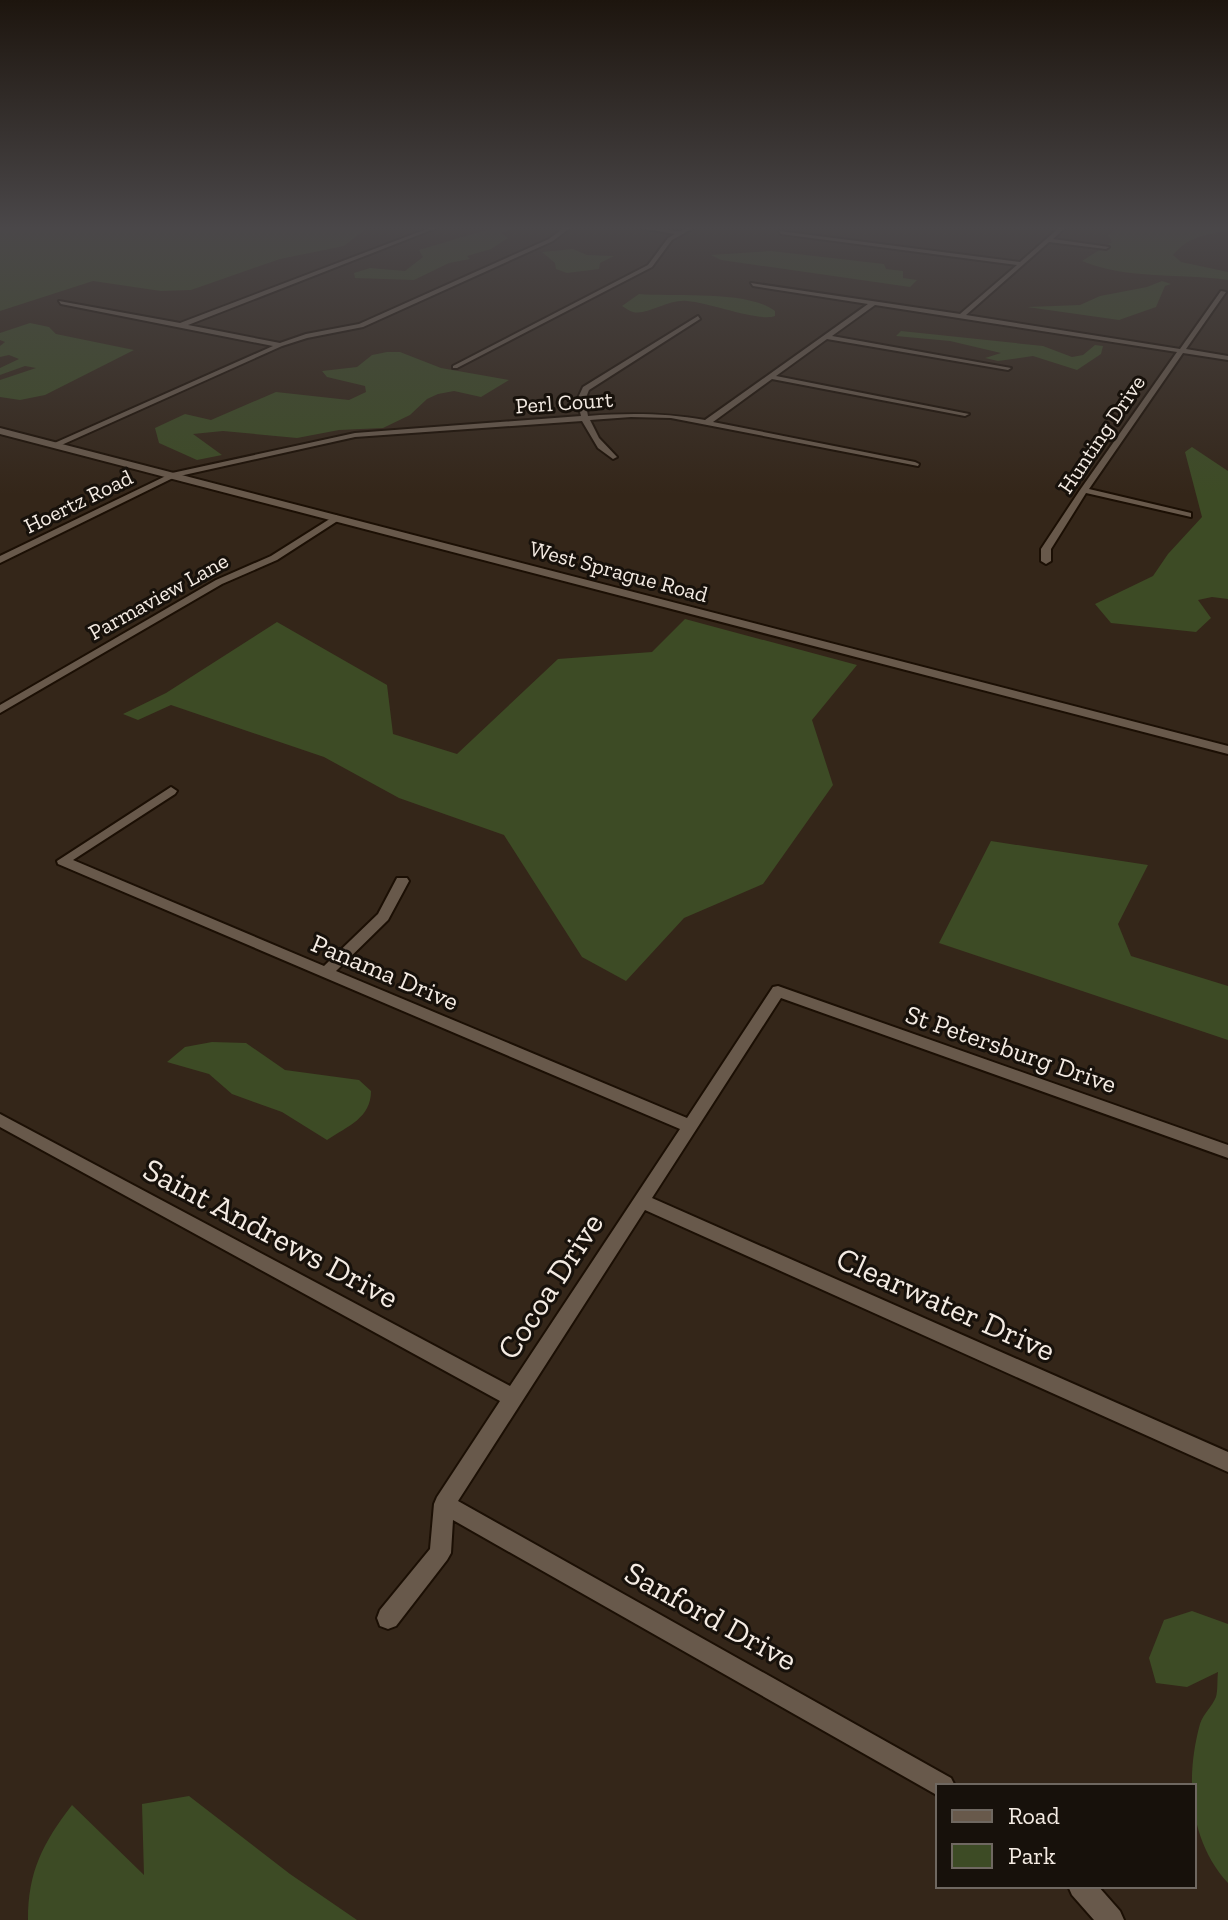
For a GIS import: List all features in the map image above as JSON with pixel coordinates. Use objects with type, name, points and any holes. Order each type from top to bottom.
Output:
[{"type":"street","points":[[138,317],[280,345]]},
{"type":"street","points":[[182,325],[204,317]]},
{"type":"street","points":[[54,445],[280,345],[306,336],[361,326],[382,317]]},
{"type":"street","points":[[455,367],[552,317]]},
{"type":"street","points":[[708,422],[854,317]]},
{"type":"street","points":[[966,317],[1228,358]]},
{"type":"street","name":"Hunting Drive","points":[[1046,561],[1046,549],[1084,490],[1205,317]]},
{"type":"street","points":[[613,457],[603,450],[585,419],[581,400],[586,389],[698,318]]},
{"type":"street","points":[[826,337],[1008,368]]},
{"type":"street","points":[[770,377],[965,414]]},
{"type":"street","name":"Perl Court","points":[[172,475],[355,435],[631,415],[671,416],[708,422],[915,464]]},
{"type":"street","name":"West Sprague Road","points":[[0,431],[1228,750]]},
{"type":"street","points":[[204,483],[200,478],[202,474],[214,465]]},
{"type":"street","name":"Hoertz Road","points":[[0,560],[172,475]]},
{"type":"street","points":[[1084,490],[1188,515]]},
{"type":"street","name":"Parmaview Lane","points":[[0,710],[219,582],[274,558],[336,518]]},
{"type":"street","name":"Panama Drive","points":[[171,791],[63,861],[689,1126]]},
{"type":"street","points":[[325,973],[383,917],[402,881]]},
{"type":"street","name":"Cocoa Drive","points":[[388,1618],[440,1553],[444,1504],[778,991]]},
{"type":"street","name":"St Petersburg Drive","points":[[778,991],[1228,1152]]},
{"type":"street","name":"Saint Andrews Drive","points":[[0,1120],[513,1398]]},
{"type":"street","name":"Clearwater Drive","points":[[640,1200],[1228,1462]]},
{"type":"street","name":"Sanford Drive","points":[[444,1504],[939,1784]]},
{"type":"street","points":[[1083,1888],[1111,1920]]},
{"type":"green space","points":[[1095,317],[1129,317],[1119,320]]},
{"type":"green space","points":[[30,323],[49,327],[56,334],[134,350],[45,395],[20,400],[0,397],[0,380],[36,368],[25,366],[0,375],[0,368],[19,359],[9,355],[0,357],[0,346],[5,342],[0,340],[0,333]]},
{"type":"green space","points":[[901,331],[1043,346],[1072,357],[1083,355],[1095,345],[1103,346],[1101,354],[1077,370],[1033,356],[998,361],[985,358],[1001,353],[950,341],[896,336]]},
{"type":"green space","points":[[400,352],[441,368],[509,380],[481,397],[454,391],[438,394],[427,399],[410,415],[383,428],[339,430],[297,438],[223,431],[193,434],[222,455],[197,460],[159,443],[155,428],[185,414],[211,420],[276,392],[349,400],[366,392],[365,386],[327,377],[322,371],[357,367],[372,355]]},
{"type":"green space","points":[[1192,447],[1228,471],[1228,599],[1212,597],[1198,600],[1211,618],[1196,632],[1111,623],[1095,604],[1153,576],[1168,554],[1202,517],[1185,452]]},
{"type":"green space","points":[[685,619],[857,665],[812,720],[833,785],[763,884],[684,918],[626,981],[582,957],[504,835],[399,798],[324,757],[171,705],[138,720],[123,714],[166,693],[277,622],[387,685],[393,734],[457,754],[558,659],[652,652]]},
{"type":"green space","points":[[991,841],[1148,865],[1118,924],[1131,956],[1228,986],[1228,1040],[939,943]]},
{"type":"green space","points":[[212,1042],[246,1043],[285,1070],[359,1080],[371,1091],[367,1108],[357,1120],[327,1140],[282,1112],[232,1094],[209,1074],[167,1062],[185,1047]]},
{"type":"green space","points":[[1192,1611],[1228,1624],[1228,1883],[1205,1848],[1196,1818],[1196,1784],[1192,1784],[1195,1745],[1201,1720],[1216,1697],[1218,1672],[1187,1687],[1156,1683],[1149,1658],[1164,1620]]},
{"type":"green space","points":[[189,1796],[290,1874],[357,1920],[28,1920],[31,1887],[39,1858],[72,1805],[144,1875],[142,1804]]}]
